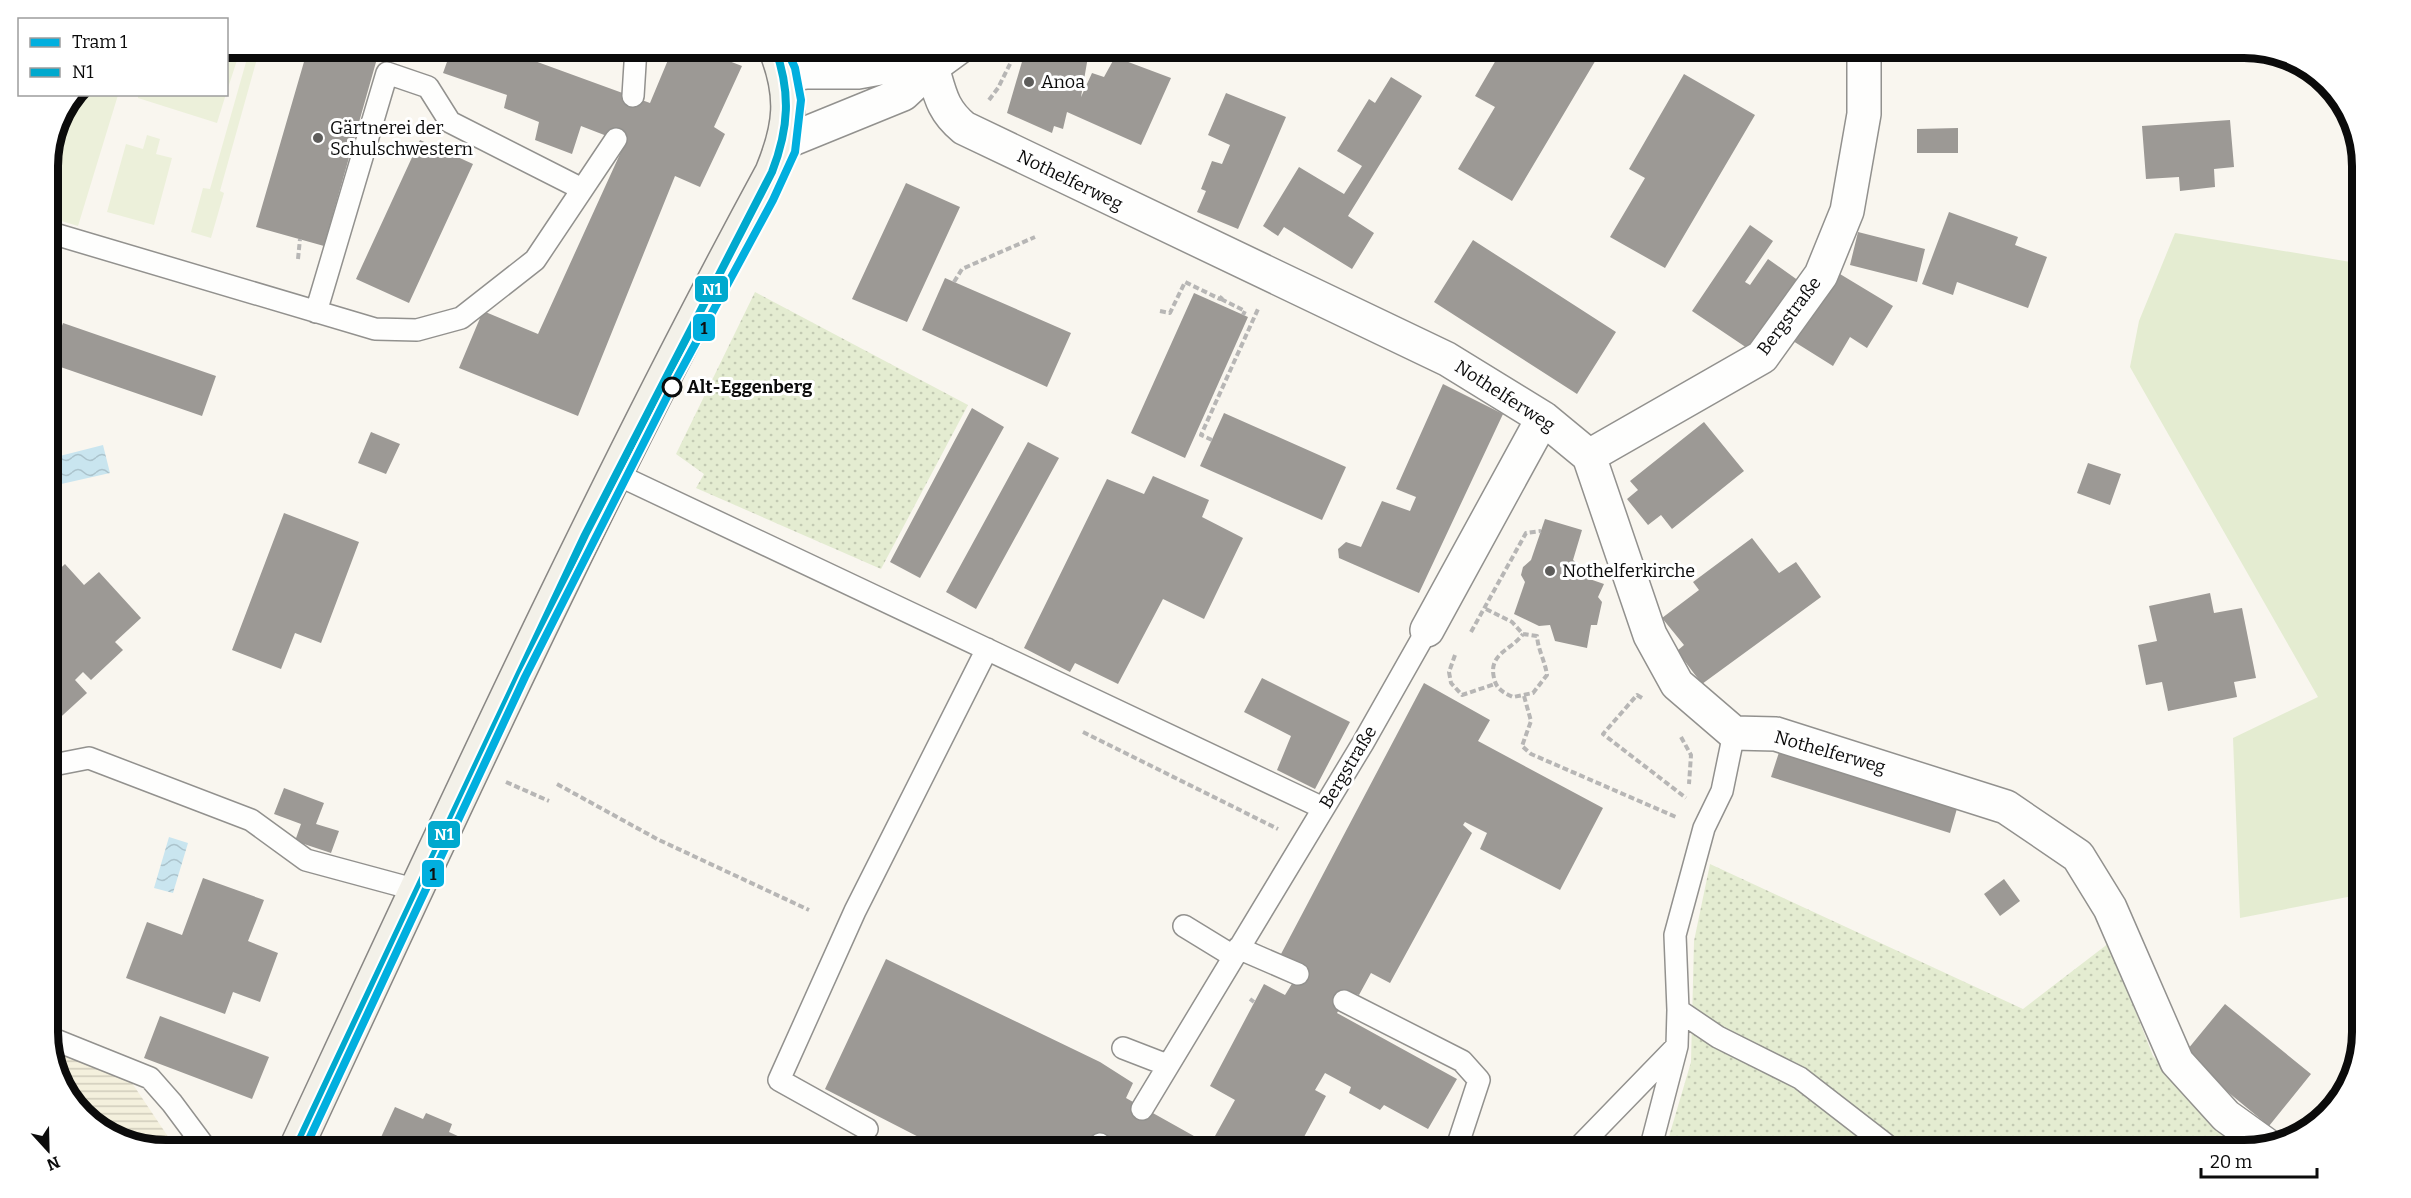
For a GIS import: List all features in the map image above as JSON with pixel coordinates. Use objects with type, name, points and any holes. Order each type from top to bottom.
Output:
[{"type":"main road","points":[[300,1139],[616,474],[772,172],[785,142],[789,109],[780,62]]},
{"type":"street","points":[[780,62],[807,72],[858,72],[894,58]]},
{"type":"street","points":[[900,58],[932,67]]},
{"type":"street","points":[[785,142],[903,94],[944,58]]},
{"type":"street","name":"Bergstraße","points":[[1589,456],[1762,357],[1821,275],[1847,211],[1864,114],[1864,58]]},
{"type":"street","name":"Nothelferweg","points":[[932,67],[949,116],[964,129],[1447,359],[1543,418],[1589,456]]},
{"type":"street","name":"Bergstraße","points":[[1427,630],[1543,418]]},
{"type":"street","points":[[1589,456],[1650,635],[1677,684],[1734,733]]},
{"type":"street","name":"Nothelferweg","points":[[1734,733],[1776,734],[2006,807],[2078,856],[2110,908],[2177,1062],[2226,1116],[2258,1139]]},
{"type":"lane","points":[[633,96],[635,58]]},
{"type":"lane","points":[[316,312],[387,73],[428,87],[450,122],[582,189]]},
{"type":"lane","points":[[59,235],[375,329],[417,330],[460,318],[535,260],[616,139]]},
{"type":"lane","points":[[616,474],[1323,808]]},
{"type":"lane","name":"Bergstraße","points":[[1142,1109],[1303,842],[1427,630]]},
{"type":"lane","points":[[867,1129],[779,1080],[855,911],[987,649]]},
{"type":"lane","points":[[1653,1139],[1677,1046],[1675,935],[1704,828],[1722,791],[1734,733]]},
{"type":"lane","points":[[59,764],[89,759],[251,820],[306,860],[417,890]]},
{"type":"lane","points":[[1184,926],[1236,952],[1298,974]]},
{"type":"lane","points":[[1344,1001],[1462,1061],[1479,1080],[1460,1139]]},
{"type":"lane","points":[[1678,1010],[1718,1037],[1800,1078],[1879,1139]]},
{"type":"lane","points":[[60,1042],[150,1078],[199,1139]]},
{"type":"lane","points":[[1587,1139],[1677,1046]]},
{"type":"lane","points":[[1123,1048],[1167,1065]]},
{"type":"path","points":[[983,107],[998,88],[1013,58]]},
{"type":"path","points":[[954,282],[962,269],[1035,237]]},
{"type":"path","points":[[1160,311],[1170,313],[1185,282],[1222,296],[1245,311],[1243,315]]},
{"type":"path","points":[[1212,440],[1201,435],[1258,309]]},
{"type":"path","points":[[1468,636],[1486,609],[1526,533],[1541,531]]},
{"type":"path","points":[[1486,609],[1512,622],[1523,633],[1537,636],[1539,653],[1548,675],[1541,685],[1524,696],[1513,698],[1495,684],[1492,668],[1497,656],[1518,640],[1523,633]]},
{"type":"path","points":[[1462,645],[1449,672],[1455,690],[1462,695],[1495,684]]},
{"type":"path","points":[[1647,701],[1637,695],[1603,734],[1687,798]]},
{"type":"path","points":[[1524,696],[1531,722],[1522,746],[1531,754],[1690,823],[1702,837]]},
{"type":"path","points":[[1077,728],[1303,842]]},
{"type":"path","points":[[1679,735],[1691,755],[1687,798],[1681,820]]},
{"type":"path","points":[[500,779],[549,801]]},
{"type":"path","points":[[557,784],[657,839],[809,910]]},
{"type":"shaded area","points":[[62,1055],[128,1077],[170,1139],[152,1139],[132,1134],[95,1113],[85,1103],[70,1079]]},
{"type":"green space","points":[[228,58],[238,58],[228,88]]},
{"type":"green space","points":[[247,58],[257,58],[220,191],[224,193],[211,238],[191,232],[203,188],[210,189]]},
{"type":"green space","points":[[85,96],[118,96],[78,226],[59,220],[59,160],[62,139],[70,119]]},
{"type":"green space","points":[[138,96],[225,96],[217,123],[138,98]]},
{"type":"green space","points":[[147,135],[160,139],[156,154],[172,158],[154,225],[107,212],[126,144],[143,149]]},
{"type":"green space","points":[[2175,233],[2352,262],[2352,896],[2240,918],[2233,738],[2318,697],[2130,367],[2139,321]]},
{"type":"green space","points":[[755,292],[968,405],[881,569],[696,488],[704,474],[676,454]]},
{"type":"green space","points":[[1710,864],[2023,1009],[2109,943],[2153,1056],[2221,1130],[2236,1139],[1668,1139],[1691,1062],[1694,941]]},
{"type":"water","points":[[103,445],[110,473],[59,485],[59,456]]},
{"type":"water","points":[[169,837],[188,843],[173,893],[154,888]]},
{"type":"building","name":"Gärtnerei der Schulschwestern","points":[[305,58],[377,58],[324,246],[256,227]]},
{"type":"building","points":[[448,58],[526,58],[650,103],[669,58],[721,58],[742,66],[714,127],[725,134],[700,187],[675,176],[578,416],[459,368],[483,311],[538,334],[625,143],[581,126],[572,154],[535,140],[539,122],[504,108],[507,95],[443,73]]},
{"type":"building","points":[[1023,58],[1088,58],[1081,97],[1092,73],[1104,77],[1114,58],[1171,78],[1141,145],[1067,112],[1063,129],[1054,126],[1052,133],[1007,113]]},
{"type":"building","points":[[1497,58],[1597,58],[1512,201],[1458,169],[1495,107],[1475,96]]},
{"type":"building","points":[[1684,74],[1755,115],[1665,268],[1610,237],[1645,178],[1629,169]]},
{"type":"building","points":[[1391,77],[1422,96],[1348,216],[1374,233],[1352,269],[1284,227],[1278,236],[1263,226],[1299,167],[1344,194],[1362,166],[1337,151],[1369,99],[1375,103]]},
{"type":"building","points":[[1226,93],[1286,117],[1238,229],[1197,212],[1206,191],[1201,189],[1212,161],[1222,164],[1230,145],[1208,135]]},
{"type":"building","points":[[2230,120],[2234,167],[2214,169],[2215,187],[2180,191],[2179,177],[2146,179],[2142,126]]},
{"type":"building","points":[[1958,128],[1958,153],[1917,153],[1917,129]]},
{"type":"building","points":[[420,140],[473,164],[409,303],[356,279]]},
{"type":"building","points":[[906,183],[960,207],[907,322],[852,299]]},
{"type":"building","points":[[1949,212],[2018,237],[2015,245],[2047,257],[2028,308],[1957,282],[1953,295],[1922,284]]},
{"type":"building","points":[[1750,225],[1773,241],[1745,282],[1750,285],[1768,259],[1799,281],[1750,350],[1692,311]]},
{"type":"building","points":[[1858,232],[1925,249],[1917,282],[1850,265]]},
{"type":"building","points":[[1473,240],[1616,332],[1577,394],[1434,302]]},
{"type":"building","points":[[1835,271],[1893,306],[1867,348],[1850,337],[1833,366],[1793,341]]},
{"type":"building","points":[[945,278],[1071,333],[1047,387],[922,330]]},
{"type":"building","points":[[1194,293],[1248,317],[1185,458],[1131,433]]},
{"type":"building","points":[[63,323],[216,376],[202,416],[59,366],[59,334]]},
{"type":"building","points":[[1443,384],[1503,414],[1419,593],[1339,558],[1338,549],[1346,542],[1361,547],[1382,501],[1410,511],[1416,497],[1396,489]]},
{"type":"building","points":[[972,408],[1004,427],[920,578],[890,562]]},
{"type":"building","points":[[1224,413],[1346,467],[1322,520],[1200,466]]},
{"type":"building","points":[[1704,422],[1744,471],[1672,529],[1661,515],[1648,525],[1627,499],[1638,490],[1630,481]]},
{"type":"building","points":[[371,432],[400,444],[386,474],[358,463]]},
{"type":"building","points":[[1028,442],[1059,458],[976,609],[946,592]]},
{"type":"building","points":[[2088,463],[2121,474],[2110,505],[2077,493]]},
{"type":"building","points":[[1153,476],[1209,500],[1202,517],[1243,538],[1204,619],[1163,599],[1118,684],[1075,663],[1070,672],[1024,648],[1107,479],[1144,494]]},
{"type":"building","points":[[284,513],[359,542],[321,643],[295,633],[281,669],[232,650]]},
{"type":"building","name":"Nothelferkirche","points":[[1545,519],[1582,530],[1573,560],[1580,566],[1578,575],[1604,584],[1598,597],[1602,602],[1597,625],[1591,625],[1587,648],[1555,641],[1550,625],[1539,626],[1514,614],[1525,582],[1521,575],[1523,567],[1531,560]]},
{"type":"building","points":[[1752,538],[1779,573],[1796,562],[1821,597],[1702,684],[1677,651],[1684,645],[1662,618],[1699,590],[1693,582]]},
{"type":"building","points":[[65,564],[84,585],[99,572],[141,618],[115,642],[123,650],[91,680],[83,672],[75,680],[87,693],[59,719],[59,570]]},
{"type":"building","points":[[2210,593],[2214,613],[2242,608],[2256,678],[2234,682],[2237,697],[2168,711],[2162,682],[2146,685],[2138,645],[2157,641],[2149,606]]},
{"type":"building","points":[[1262,678],[1350,722],[1315,789],[1277,770],[1291,736],[1244,712]]},
{"type":"building","points":[[1424,683],[1490,720],[1478,741],[1603,808],[1560,890],[1480,849],[1487,833],[1465,822],[1463,825],[1472,833],[1390,983],[1371,973],[1359,995],[1349,992],[1337,1013],[1457,1079],[1428,1129],[1384,1105],[1380,1110],[1349,1093],[1351,1087],[1325,1073],[1315,1090],[1326,1096],[1303,1139],[1213,1139],[1235,1100],[1210,1086],[1264,984],[1285,995],[1303,966],[1281,954]]},
{"type":"building","points":[[1782,743],[1960,798],[1950,833],[1771,777]]},
{"type":"building","points":[[284,788],[324,803],[316,824],[339,831],[331,853],[295,841],[301,824],[274,814]]},
{"type":"building","points":[[203,878],[264,900],[248,941],[278,953],[260,1002],[233,992],[225,1014],[126,978],[147,922],[182,935]]},
{"type":"building","points":[[2004,879],[2020,901],[2000,916],[1984,894]]},
{"type":"building","points":[[886,959],[1100,1062],[1133,1083],[1126,1098],[1199,1139],[1070,1139],[1066,1137],[1064,1139],[923,1139],[825,1089]]},
{"type":"building","points":[[2225,1004],[2311,1074],[2269,1126],[2183,1055]]},
{"type":"building","points":[[160,1016],[269,1057],[252,1099],[144,1058]]},
{"type":"building","points":[[2330,1090],[2333,1092],[2326,1103],[2311,1116]]},
{"type":"building","points":[[395,1107],[423,1119],[426,1113],[452,1124],[449,1132],[464,1139],[380,1139]]},
{"type":"tram line","name":"1","points":[[309,1139],[525,677],[673,385],[773,200],[795,152],[801,100],[795,68],[790,58]]},
{"type":"transit line","name":"N1","points":[[300,1139],[585,535],[772,172],[782,140],[786,110],[784,80],[778,58]]},
{"type":"place","name":"Anoa","points":[[1029,82]]},
{"type":"place","name":"Gärtnerei der Schulschwestern","points":[[318,138]]},
{"type":"place","name":"Alt-Eggenberg","points":[[672,387]]},
{"type":"place","name":"Nothelferkirche","points":[[1550,571]]}]
